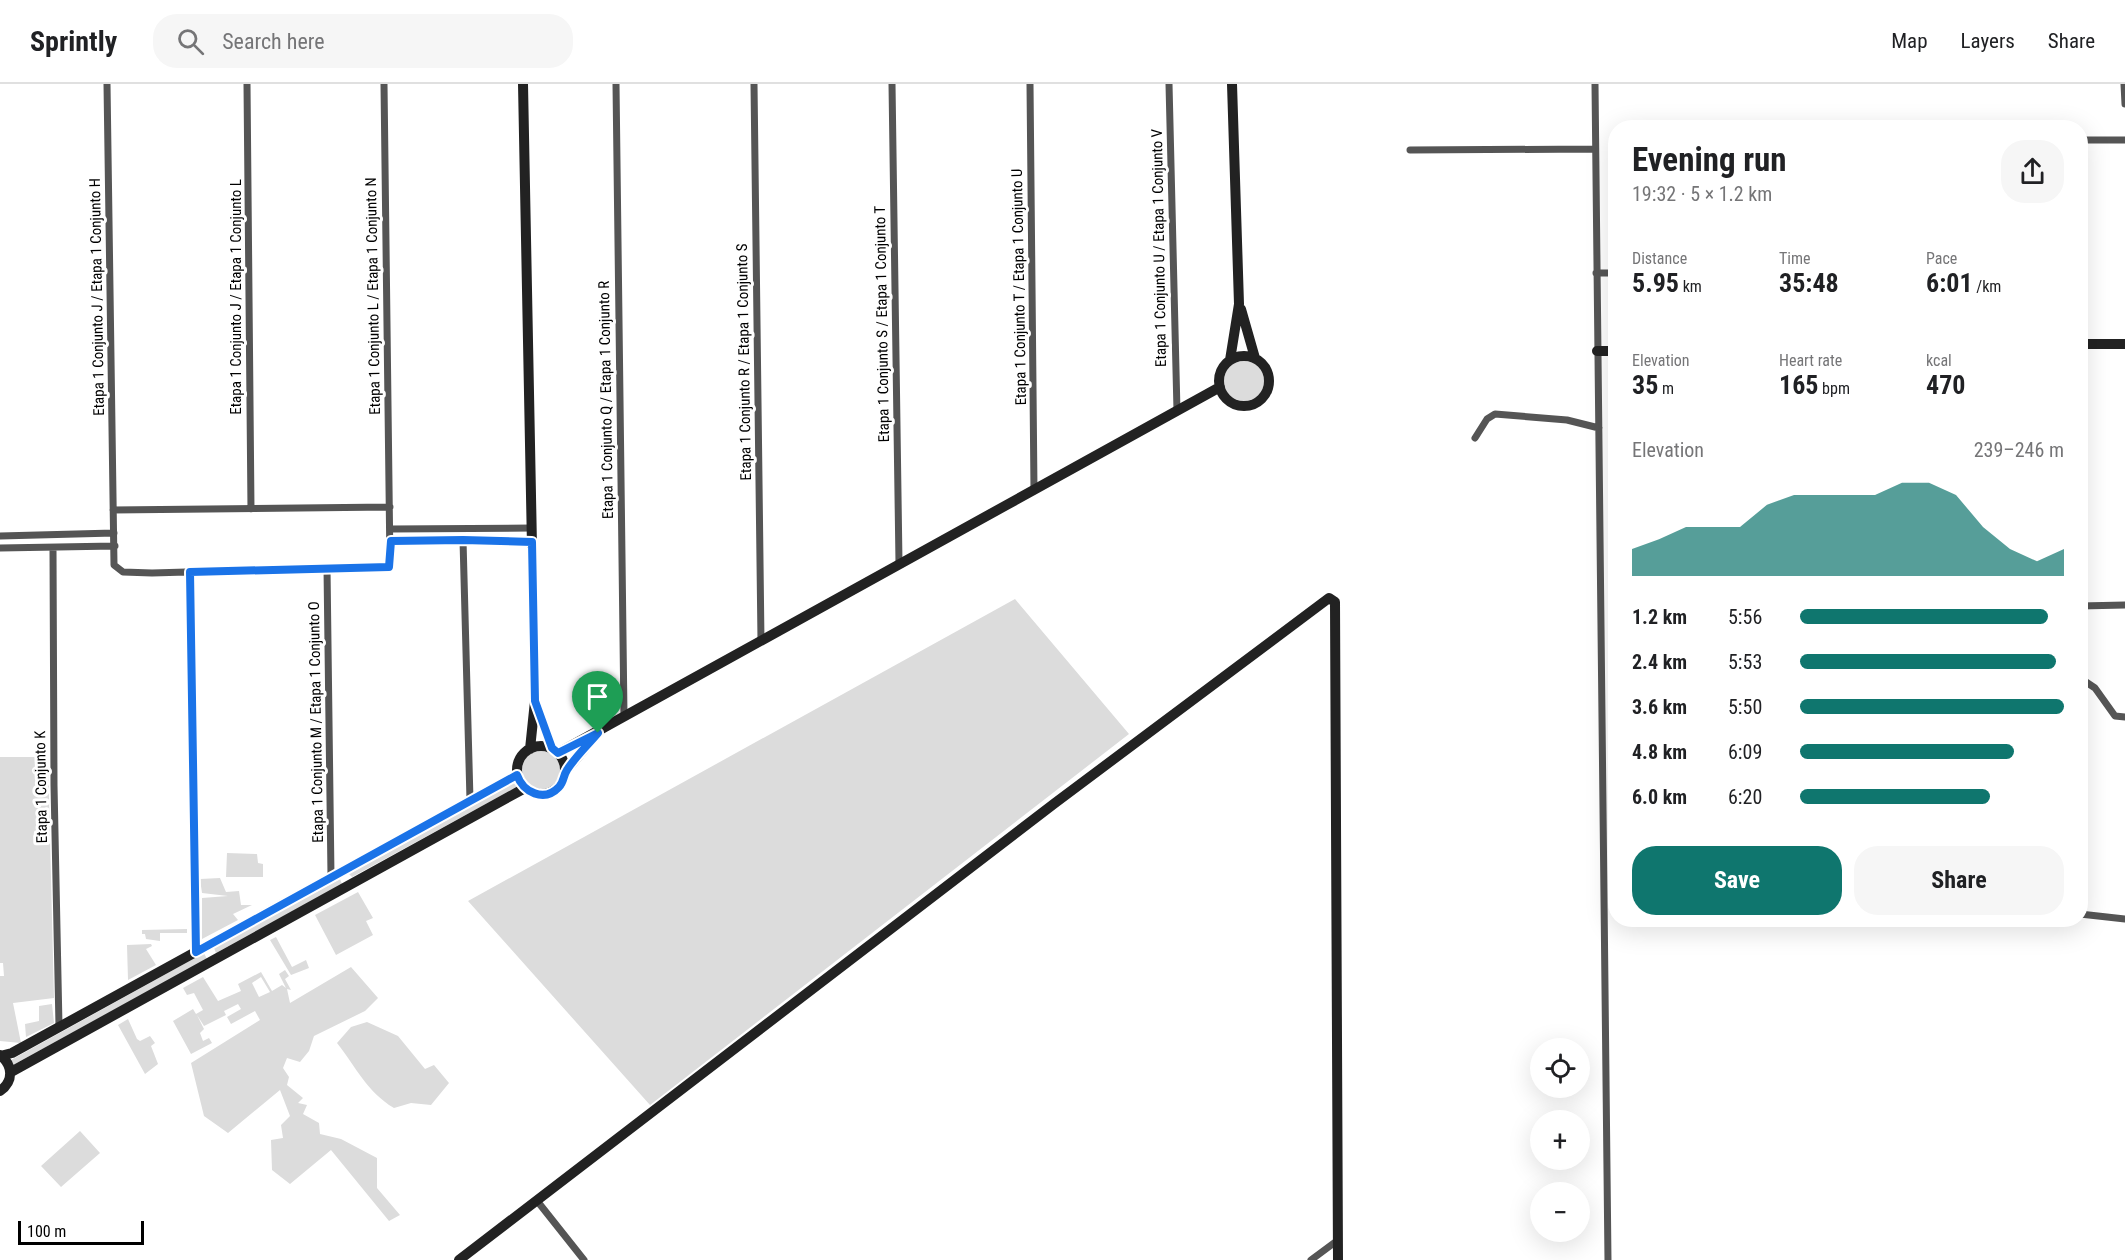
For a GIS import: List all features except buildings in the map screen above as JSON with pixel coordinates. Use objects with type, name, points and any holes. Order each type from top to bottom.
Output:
[{"type":"street","name":"Etapa 1 Conjunto J / Etapa 1 Conjunto H","points":[[107,84],[114,565],[123,572],[190,572]]},
{"type":"street","name":"Etapa 1 Conjunto J / Etapa 1 Conjunto L","points":[[248,84],[251,509]]},
{"type":"street","name":"Etapa 1 Conjunto L / Etapa 1 Conjunto N","points":[[327,568],[390,567],[384,84]]},
{"type":"street","points":[[523,84],[535,701],[530,749]]},
{"type":"street","name":"Etapa 1 Conjunto Q / Etapa 1 Conjunto R","points":[[615,84],[624,716]]},
{"type":"street","name":"Etapa 1 Conjunto R / Etapa 1 Conjunto S","points":[[754,84],[761,641]]},
{"type":"street","name":"Etapa 1 Conjunto S / Etapa 1 Conjunto T","points":[[892,84],[899,563]]},
{"type":"street","name":"Etapa 1 Conjunto T / Etapa 1 Conjunto U","points":[[1030,84],[1034,489]]},
{"type":"street","name":"Etapa 1 Conjunto U / Etapa 1 Conjunto V","points":[[1169,84],[1177,411]]},
{"type":"street","points":[[1230,360],[1242,356],[1254,358],[1266,368],[1270,383],[1268,391],[1257,403],[1235,404],[1223,394],[1220,387],[1221,372],[1230,360],[1239,304],[1232,84]]},
{"type":"street","points":[[1595,84],[1608,1260]]},
{"type":"street","points":[[2124,84],[2125,104]]},
{"type":"street","points":[[2088,140],[2125,140]]},
{"type":"street","points":[[1410,150],[1594,149]]},
{"type":"street","points":[[1596,273],[1608,273]]},
{"type":"street","points":[[1239,304],[1254,358]]},
{"type":"street","points":[[2088,344],[2125,344]]},
{"type":"street","points":[[1597,351],[1608,351]]},
{"type":"street","points":[[598,733],[566,771],[560,786],[547,794],[539,795],[525,788],[517,775],[519,760],[530,749],[544,746],[555,751],[598,733],[624,716],[899,563],[1220,387]]},
{"type":"street","points":[[1475,438],[1487,418],[1495,414],[1567,420],[1599,428]]},
{"type":"street","points":[[113,510],[390,507]]},
{"type":"street","points":[[391,528],[532,528]]},
{"type":"street","points":[[0,536],[114,533]]},
{"type":"street","points":[[463,540],[470,800]]},
{"type":"street","points":[[391,541],[532,542]]},
{"type":"street","points":[[0,548],[115,546]]},
{"type":"street","name":"Etapa 1 Conjunto K","points":[[53,548],[54,785],[59,1026]]},
{"type":"street","points":[[196,952],[190,572],[327,568]]},
{"type":"street","name":"Etapa 1 Conjunto M / Etapa 1 Conjunto O","points":[[327,568],[331,876]]},
{"type":"street","points":[[459,1260],[538,1202],[1055,802],[1329,598],[1335,602],[1338,1260]]},
{"type":"street","points":[[2088,606],[2125,605]]},
{"type":"street","points":[[2088,683],[2095,688],[2115,716],[2125,717]]},
{"type":"street","points":[[535,701],[555,751],[566,771]]},
{"type":"street","points":[[0,1090],[9,1080],[11,1072],[10,1066],[1,1055],[12,1053],[517,775]]},
{"type":"street","points":[[11,1072],[213,958],[525,788]]},
{"type":"street","points":[[342,870],[350,884]]},
{"type":"street","points":[[2088,915],[2125,919]]},
{"type":"street","points":[[207,946],[213,958]]},
{"type":"street","points":[[538,1202],[584,1260]]},
{"type":"street","points":[[1311,1260],[1338,1240]]},
{"type":"shaded area","points":[[1244,361],[1258,367],[1264,381],[1258,395],[1244,401],[1230,395],[1224,381],[1230,367]]},
{"type":"shaded area","points":[[1015,599],[1129,734],[650,1105],[468,901]]},
{"type":"shaded area","points":[[541,751],[555,756],[560,770],[555,784],[541,789],[527,784],[522,770],[527,756]]},
{"type":"shaded area","points":[[0,757],[48,757],[54,998],[13,1003],[21,1043],[0,1041],[0,976],[4,976],[3,963],[0,963]]},
{"type":"shaded area","points":[[514,783],[517,787],[352,877],[349,874]]},
{"type":"shaded area","points":[[227,853],[257,854],[258,863],[263,864],[263,877],[226,877]]},
{"type":"shaded area","points":[[220,878],[226,892],[239,891],[241,905],[252,905],[233,914],[238,920],[202,939],[202,898],[228,896],[202,893],[200,879]]},
{"type":"shaded area","points":[[340,879],[342,884],[216,953],[214,948]]},
{"type":"shaded area","points":[[358,892],[373,918],[366,921],[373,935],[336,955],[315,915]]},
{"type":"shaded area","points":[[187,929],[187,933],[160,933],[160,941],[146,939],[145,934],[142,934],[142,930]]},
{"type":"shaded area","points":[[276,937],[292,967],[306,960],[309,968],[291,975],[270,940]]},
{"type":"shaded area","points":[[151,944],[152,946],[146,949],[156,965],[128,980],[127,945]]},
{"type":"shaded area","points":[[204,953],[207,959],[13,1065],[11,1060]]},
{"type":"shaded area","points":[[351,967],[378,998],[365,1011],[314,1036],[309,1051],[300,1062],[287,1058],[283,1068],[289,1077],[287,1085],[303,1098],[298,1103],[307,1105],[303,1114],[319,1123],[320,1134],[341,1139],[377,1158],[377,1188],[400,1215],[389,1221],[331,1150],[290,1184],[272,1170],[271,1140],[283,1138],[281,1125],[290,1116],[280,1090],[228,1133],[204,1116],[191,1063],[260,1020],[255,1011],[231,1024],[227,1017],[241,1009],[238,1004],[224,1011],[226,1015],[204,1026],[197,1015],[204,1029],[200,1033],[203,1041],[209,1038],[212,1043],[191,1054],[173,1021],[193,1009],[196,1014],[203,1010],[194,993],[187,995],[183,988],[203,977],[218,1001],[241,991],[238,984],[261,972],[272,991],[282,985],[286,988],[279,974],[285,970],[289,976],[285,979],[291,990],[287,989],[290,1003]],"holes":[[[261,977],[270,992],[259,997],[252,983]]]},
{"type":"shaded area","points":[[52,1004],[54,1023],[26,1037],[25,1024],[39,1021],[39,1006]]},
{"type":"shaded area","points":[[128,1019],[137,1039],[140,1041],[150,1036],[155,1043],[151,1046],[158,1064],[145,1074],[118,1025]]},
{"type":"shaded area","points":[[367,1022],[398,1036],[425,1069],[434,1065],[449,1083],[431,1105],[411,1103],[394,1108],[376,1094],[362,1078],[337,1043],[351,1027]]},
{"type":"shaded area","points":[[80,1131],[100,1153],[61,1187],[41,1166]]},
{"type":"route","points":[[391,541],[532,542],[535,701],[552,748],[558,753],[598,733],[566,771],[560,786],[554,791],[539,795],[531,792],[520,782],[517,775],[196,952],[190,572],[389,567],[391,565],[391,541]]}]
